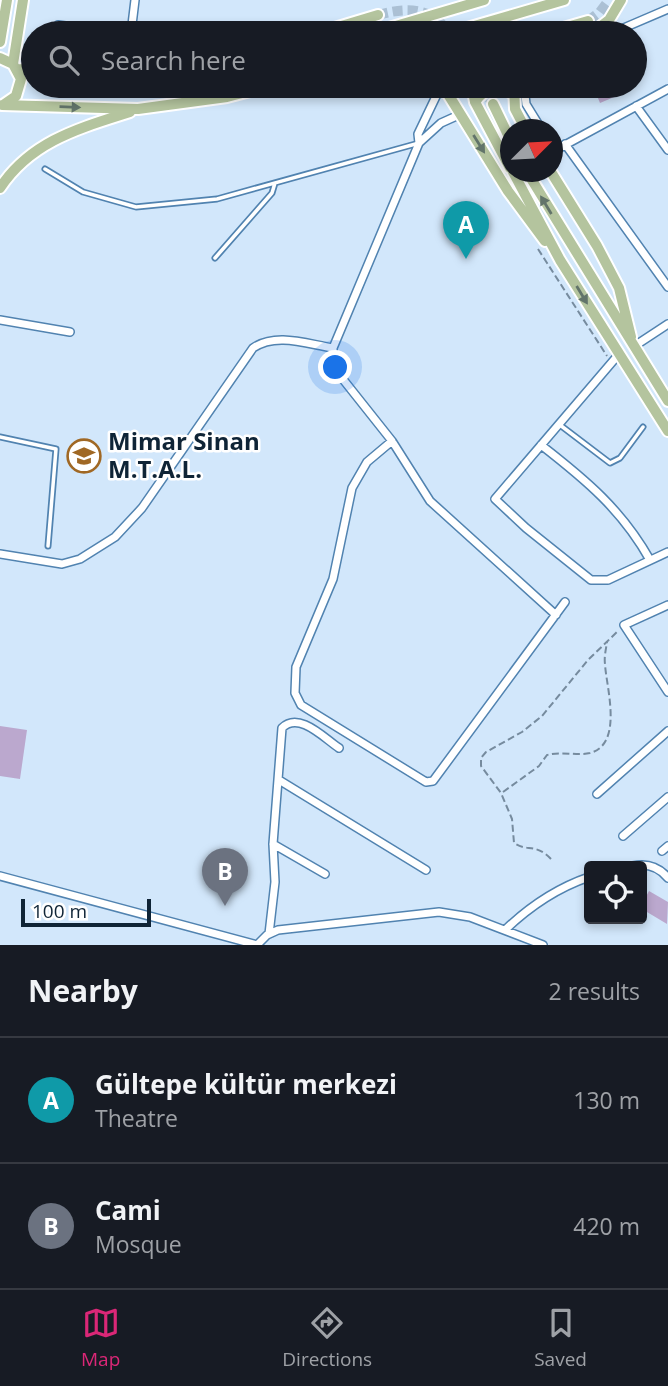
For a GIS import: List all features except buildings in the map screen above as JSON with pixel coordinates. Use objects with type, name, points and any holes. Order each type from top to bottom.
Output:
[{"type":"main road","points":[[0,43],[7,0]]},
{"type":"main road","points":[[1,105],[12,100],[19,91],[20,79],[15,67],[23,0]]},
{"type":"main road","points":[[413,21],[484,0]]},
{"type":"main road","points":[[496,21],[564,0]]},
{"type":"main road","points":[[608,21],[621,0]]},
{"type":"main road","points":[[358,21],[378,15]]},
{"type":"main road","points":[[0,58],[21,68]]},
{"type":"main road","points":[[1,105],[138,109],[220,98]]},
{"type":"main road","points":[[450,98],[528,221],[560,260]]},
{"type":"main road","points":[[474,98],[500,147]]},
{"type":"main road","points":[[475,102],[478,98]]},
{"type":"main road","points":[[514,98],[520,119]]},
{"type":"main road","points":[[493,104],[500,119]]},
{"type":"main road","points":[[0,188],[19,164],[48,142],[65,133],[138,109]]},
{"type":"main road","points":[[519,182],[560,260],[668,431]]},
{"type":"main road","points":[[533,182],[668,401]]},
{"type":"main road","points":[[557,182],[597,246],[619,288],[633,347]]},
{"type":"street","points":[[132,21],[135,0]]},
{"type":"street","points":[[443,12],[457,0]]},
{"type":"street","points":[[640,21],[668,9]]},
{"type":"street","points":[[668,89],[565,144],[668,287]]},
{"type":"street","points":[[419,143],[418,134],[436,98]]},
{"type":"street","points":[[525,98],[535,119]]},
{"type":"street","points":[[636,107],[668,150]]},
{"type":"street","points":[[461,114],[441,123],[419,143],[333,348],[333,359],[338,373],[393,441],[430,501],[556,615]]},
{"type":"street","points":[[0,320],[70,332]]},
{"type":"street","points":[[633,347],[668,324]]},
{"type":"street","points":[[0,554],[62,564],[80,559],[107,543],[137,516],[253,348],[268,340],[279,339],[333,348]]},
{"type":"street","points":[[619,354],[495,499],[526,528],[591,580],[608,580],[668,552]]},
{"type":"street","points":[[393,441],[368,462],[352,488],[333,579],[296,667],[295,693],[301,705],[426,782],[433,782],[565,602]]},
{"type":"street","points":[[541,445],[608,500],[626,522],[650,560]]},
{"type":"street","points":[[668,605],[624,625],[665,681],[668,692]]},
{"type":"street","points":[[269,934],[275,881],[273,844],[282,729],[287,724],[301,722],[339,748]]},
{"type":"street","points":[[597,793],[668,731]]},
{"type":"street","points":[[279,780],[426,870]]},
{"type":"street","points":[[623,836],[668,797]]},
{"type":"street","points":[[273,844],[325,874]]},
{"type":"street","points":[[647,866],[661,871],[668,878]]},
{"type":"street","points":[[0,876],[257,945],[278,930],[439,912],[470,917],[542,945]]},
{"type":"street","points":[[505,930],[527,910],[553,893],[584,879]]},
{"type":"lane","points":[[45,169],[83,192],[136,207],[217,199],[419,143]]},
{"type":"lane","points":[[215,258],[272,194],[275,183]]},
{"type":"lane","points":[[559,424],[610,463],[620,458],[643,427]]},
{"type":"lane","points":[[0,437],[56,449],[48,546]]},
{"type":"path","points":[[551,859],[537,848],[514,843],[512,819],[501,793],[481,766],[483,755],[522,732],[542,716],[624,625]]},
{"type":"path","points":[[501,793],[539,766],[547,755],[588,753],[604,743],[611,713],[604,662],[607,641]]},
{"type":"shaded area","points":[[598,98],[612,98],[600,103]]},
{"type":"shaded area","points":[[0,726],[27,730],[20,779],[0,776]]},
{"type":"shaded area","points":[[649,891],[668,902],[667,924],[647,912]]},
{"type":"tunnel","points":[[588,21],[600,12],[609,0]]},
{"type":"tunnel","points":[[378,15],[408,10],[418,11],[438,21]]},
{"type":"tunnel","points":[[489,98],[493,104]]},
{"type":"place","name":"Gültepe kültür merkezi","points":[[466,259]]},
{"type":"place","name":"Mimar Sinan M.T.A.L.","points":[[84,456]]},
{"type":"place","name":"Cami","points":[[225,906]]}]
